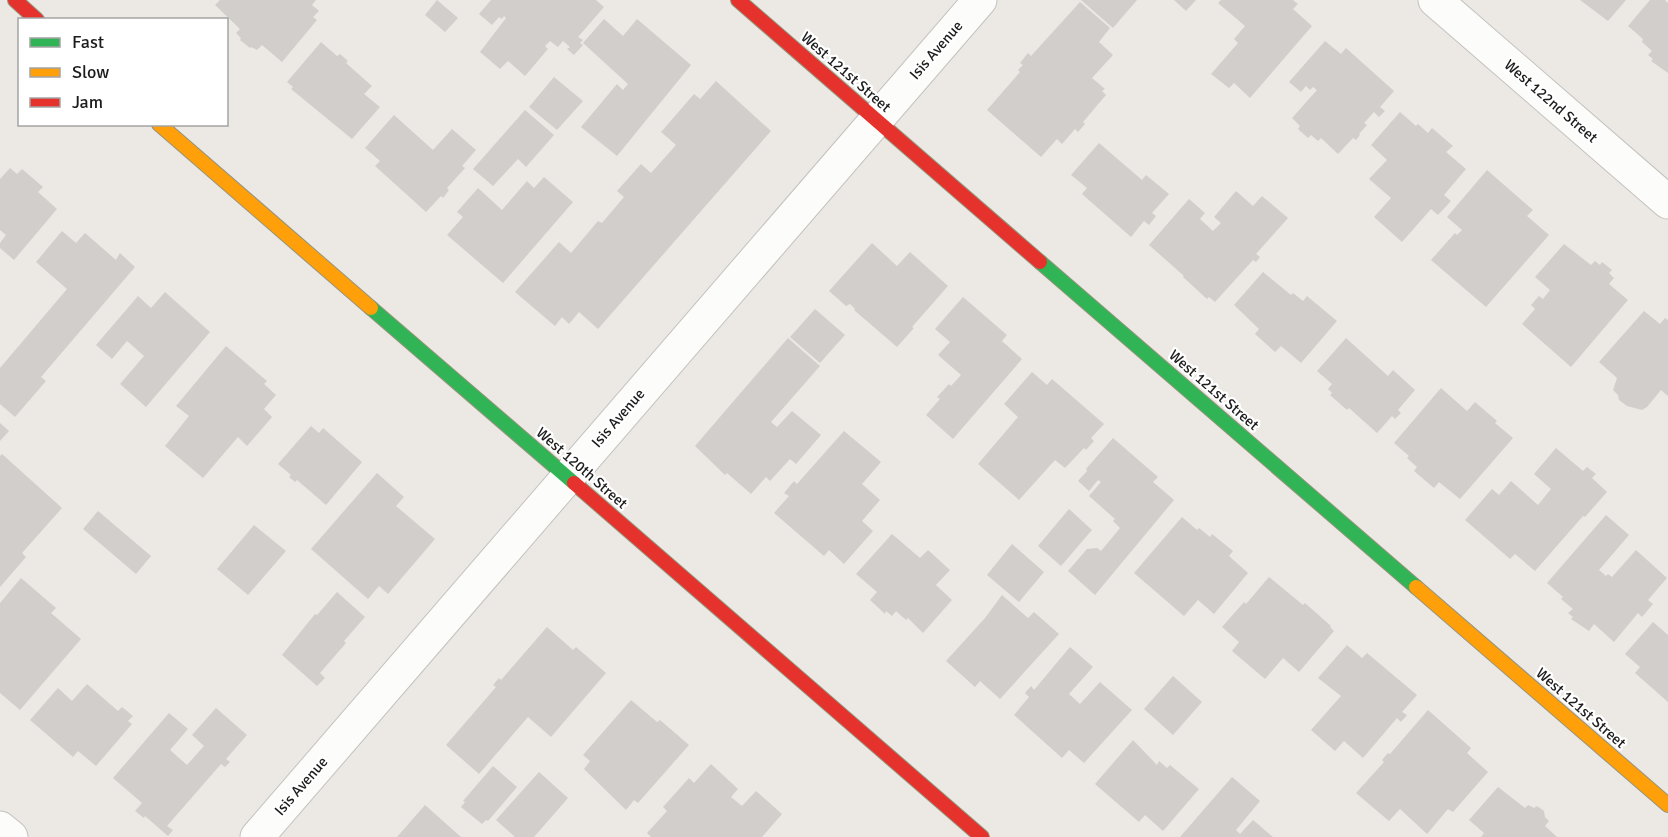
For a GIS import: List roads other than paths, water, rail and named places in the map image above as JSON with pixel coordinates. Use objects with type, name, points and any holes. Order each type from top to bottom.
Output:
[{"type":"street","points":[[15,0],[36,18]]},
{"type":"street","name":"West 121st Street","points":[[738,0],[1668,805]]},
{"type":"street","name":"Isis Avenue","points":[[257,837],[980,0]]},
{"type":"street","name":"West 122nd Street","points":[[1435,0],[1668,202]]},
{"type":"street","name":"West 120th Street","points":[[161,126],[982,837]]},
{"type":"street","points":[[0,828],[11,837]]}]
